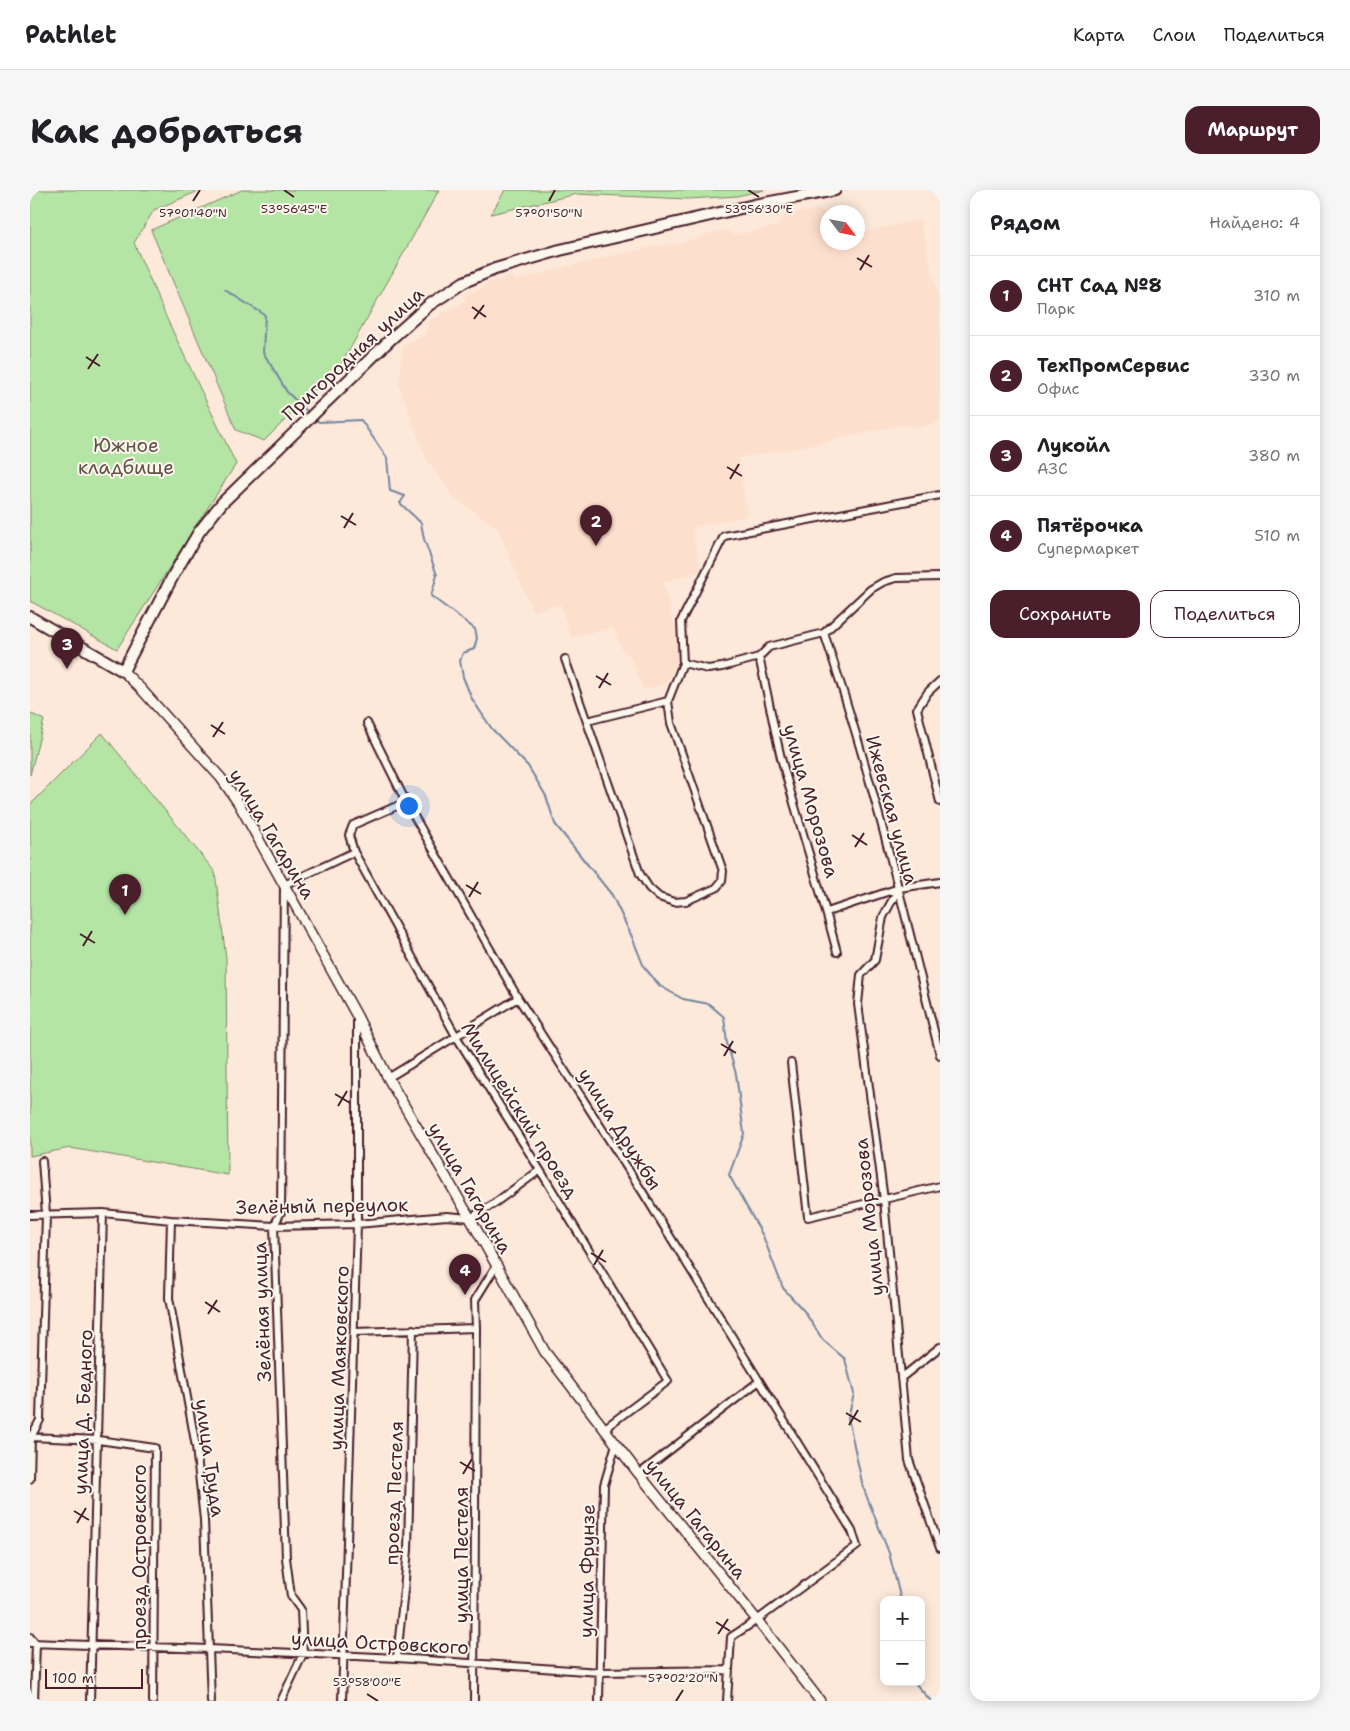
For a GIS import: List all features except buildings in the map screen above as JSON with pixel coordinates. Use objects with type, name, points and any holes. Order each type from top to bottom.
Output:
[{"type":"main road","name":"Пригородная улица","points":[[123,671],[174,574],[199,532],[222,503],[377,351],[429,304],[464,282],[495,268],[560,250],[754,205],[835,190]]},
{"type":"main road","points":[[30,617],[123,671]]},
{"type":"main road","name":"улица Гагарина","points":[[123,671],[221,778],[239,804],[357,1016],[388,1078],[470,1218],[544,1352],[820,1701]]},
{"type":"street","points":[[565,659],[640,874],[649,888],[659,897],[674,902],[686,901],[716,888],[722,881],[723,871],[671,723],[668,701],[683,664],[681,621],[724,536],[940,495]]},
{"type":"street","points":[[683,664],[708,669],[759,657],[769,647],[824,632],[871,589],[883,582],[896,578],[940,577]]},
{"type":"street","name":"Ижевская улица","points":[[824,632],[844,690],[898,888],[940,1055]]},
{"type":"street","name":"улица Морозова","points":[[759,657],[782,760],[837,952]]},
{"type":"street","points":[[940,681],[928,692],[917,709],[940,802]]},
{"type":"street","points":[[587,721],[668,701]]},
{"type":"street","name":"улица Дружбы","points":[[368,723],[406,802],[518,998],[636,1183],[852,1531],[857,1546],[757,1620]]},
{"type":"street","points":[[284,885],[354,852],[349,835],[353,825],[406,802]]},
{"type":"street","name":"Милицейский проезд","points":[[354,852],[456,1036],[668,1381],[605,1428]]},
{"type":"street","points":[[827,912],[898,888],[940,882]]},
{"type":"street","name":"Зелёная улица","points":[[281,1701],[303,1654],[301,1610],[290,1596],[286,1558],[274,1226],[282,1212],[284,885]]},
{"type":"street","name":"улица Морозова","points":[[898,888],[883,917],[875,960],[861,976],[858,1004],[884,1200],[908,1460],[940,1548]]},
{"type":"street","points":[[388,1078],[518,998]]},
{"type":"street","name":"улица Маяковского","points":[[342,1701],[345,1657],[358,1224],[357,1016]]},
{"type":"street","points":[[791,1063],[808,1217],[940,1186]]},
{"type":"street","points":[[30,1479],[30,1437],[40,1420],[46,1215],[42,1162]]},
{"type":"street","points":[[470,1218],[492,1205],[540,1170]]},
{"type":"street","name":"Зелёный переулок","points":[[30,1215],[103,1213],[171,1220],[274,1226],[358,1224],[447,1216],[470,1218]]},
{"type":"street","name":"улица Д. Бедного","points":[[90,1701],[103,1213]]},
{"type":"street","name":"улица Труда","points":[[171,1220],[169,1298],[196,1447],[204,1520],[211,1701]]},
{"type":"street","name":"улица Пестеля","points":[[474,1701],[476,1663],[475,1300],[496,1266]]},
{"type":"street","points":[[355,1332],[476,1328]]},
{"type":"street","name":"проезд Пестеля","points":[[397,1658],[408,1550],[413,1329]]},
{"type":"street","points":[[901,1378],[940,1347]]},
{"type":"street","points":[[639,1474],[758,1382]]},
{"type":"street","name":"проезд Островского","points":[[30,1437],[98,1440],[155,1448],[152,1701]]},
{"type":"street","name":"улица Фрунзе","points":[[599,1701],[604,1485],[616,1444]]},
{"type":"street","points":[[727,1701],[730,1637],[757,1620]]},
{"type":"street","points":[[30,1637],[33,1643],[34,1701]]},
{"type":"street","name":"улица Островского","points":[[33,1643],[397,1658],[600,1672],[728,1670]]},
{"type":"shaded area","points":[[820,210],[820,250],[865,250],[865,231],[920,219],[940,305],[940,422],[918,428],[903,424],[817,444],[738,458],[747,516],[692,527],[701,571],[663,582],[677,635],[680,657],[664,685],[643,690],[630,656],[622,650],[613,628],[571,637],[560,604],[533,612],[498,529],[453,497],[426,458],[399,385],[403,345],[426,335],[424,331],[430,328],[427,322],[466,301],[465,294],[478,290],[490,282],[513,276],[514,281],[581,263],[656,246],[677,244],[702,237],[702,235],[726,230],[733,234],[739,234],[776,226],[786,215]]},
{"type":"green space","name":"Южное кладбище","points":[[30,190],[201,190],[154,210],[134,243],[167,319],[236,464],[117,649],[30,601]]},
{"type":"green space","points":[[242,190],[439,190],[342,363],[264,441],[236,430],[151,230]]},
{"type":"green space","points":[[505,190],[764,190],[737,196],[688,199],[577,194],[491,214]]},
{"type":"green space","points":[[30,713],[44,720],[30,775]]},
{"type":"green space","points":[[102,733],[215,872],[226,958],[228,1175],[70,1148],[30,1156],[30,805]]},
{"type":"waterway","points":[[225,290],[265,315],[263,352],[287,392],[310,414]]},
{"type":"waterway","points":[[315,419],[319,422],[361,420],[387,458],[390,491],[405,496],[400,503],[421,523],[424,539],[437,575],[431,596],[475,629],[477,638],[474,649],[463,653],[460,661],[463,677],[472,699],[492,729],[528,766],[546,796],[555,824],[612,895],[644,967],[660,986],[683,999],[709,1004],[724,1017],[727,1043],[736,1074],[744,1134],[729,1175],[763,1236],[783,1288],[804,1311],[823,1340],[845,1359],[854,1394],[848,1418],[863,1487],[889,1553],[900,1596]]},
{"type":"waterway","points":[[918,1686],[931,1701]]},
{"type":"place","name":"ТехПромСервис","points":[[596,546]]},
{"type":"place","name":"Лукойл","points":[[67,669]]},
{"type":"place","name":"СНТ Сад №8","points":[[125,915]]},
{"type":"place","name":"Пятёрочка","points":[[465,1295]]}]
